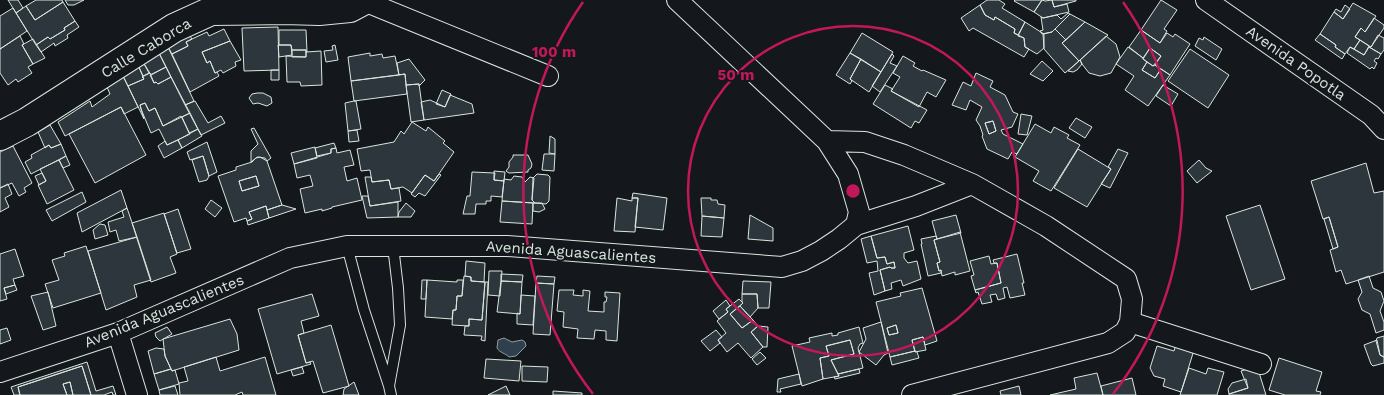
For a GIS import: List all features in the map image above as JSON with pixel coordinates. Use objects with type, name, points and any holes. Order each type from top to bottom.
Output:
[{"type":"street","points":[[364,0],[548,76]]},
{"type":"street","name":"Calle Caborca","points":[[0,136],[27,122],[174,28],[211,11],[319,11],[350,8],[364,0]]},
{"type":"street","points":[[677,0],[827,141],[848,174],[859,212],[856,225]]},
{"type":"street","name":"Avenida Popotla","points":[[1206,0],[1370,115],[1384,129]]},
{"type":"street","points":[[827,141],[865,142],[904,155],[972,184],[1046,226],[1126,279],[1132,299],[1130,322],[1125,332],[1108,343],[912,395]]},
{"type":"street","name":"Avenida Aguascalientes","points":[[0,372],[118,333],[290,258],[347,246],[507,246],[782,266],[802,261],[821,251],[856,225],[916,206],[972,184]]},
{"type":"street","points":[[1130,322],[1262,364]]},
{"type":"street","points":[[118,333],[138,395]]},
{"type":"lane","points":[[347,246],[364,310],[390,391]]},
{"type":"lane","points":[[390,391],[400,325],[393,246]]},
{"type":"water","points":[[504,338],[512,342],[522,340],[526,346],[516,356],[509,357],[497,348],[498,340]]},
{"type":"building","points":[[8,0],[18,0],[23,8],[16,13]]},
{"type":"building","points":[[36,0],[62,0],[63,2],[35,20],[26,6]]},
{"type":"building","points":[[65,0],[84,0],[74,5],[68,5]]},
{"type":"building","points":[[987,0],[999,0],[1005,4],[1002,8],[1025,22],[1018,35],[1014,33],[1015,29],[995,17],[994,20],[985,15],[980,5]]},
{"type":"building","points":[[1015,0],[1042,0],[1034,12]]},
{"type":"building","points":[[1042,0],[1052,0],[1054,7],[1067,4],[1069,12],[1043,18],[1034,12]]},
{"type":"building","points":[[1052,0],[1076,0],[1076,1],[1054,7]]},
{"type":"building","points":[[1161,0],[1177,10],[1164,29],[1167,31],[1160,43],[1141,30]]},
{"type":"building","points":[[63,2],[75,21],[64,28],[65,30],[50,39],[48,37],[36,45],[16,13],[26,6],[35,20]]},
{"type":"building","points":[[1353,3],[1376,16],[1365,32],[1361,28],[1355,37],[1360,40],[1354,49],[1350,47],[1345,54],[1320,34],[1334,12],[1343,19]]},
{"type":"building","points":[[980,5],[985,15],[994,20],[995,17],[1015,29],[1014,33],[1024,38],[1025,47],[1029,49],[1024,57],[973,28],[969,31],[961,18]]},
{"type":"building","points":[[1345,5],[1350,9],[1343,19],[1334,12],[1336,9],[1341,12]]},
{"type":"building","points":[[13,8],[27,31],[0,49],[0,16]]},
{"type":"building","points":[[1068,13],[1070,14],[1052,32],[1042,34],[1040,31],[1043,30],[1041,17],[1057,15],[1061,19]]},
{"type":"building","points":[[1070,14],[1085,22],[1066,40],[1055,29]]},
{"type":"building","points":[[1374,18],[1384,25],[1384,28],[1371,47],[1355,37],[1361,28],[1365,32]]},
{"type":"building","points":[[75,21],[79,27],[67,35],[68,38],[55,46],[54,43],[41,52],[36,45],[48,37],[50,39],[65,30],[64,28]]},
{"type":"building","points":[[1025,22],[1044,34],[1044,48],[1037,54],[1025,47],[1024,38],[1018,36]]},
{"type":"building","points":[[1085,22],[1108,35],[1079,61],[1062,43]]},
{"type":"building","points":[[278,27],[279,70],[244,71],[242,28]]},
{"type":"building","points":[[224,29],[230,41],[202,52],[207,63],[210,61],[215,73],[217,72],[219,76],[190,92],[172,54],[188,46],[186,42],[192,39],[207,32],[209,36]]},
{"type":"building","points":[[1055,29],[1066,40],[1062,43],[1079,61],[1065,73],[1044,49],[1043,34],[1052,32]]},
{"type":"building","points":[[279,30],[306,30],[307,52],[306,50],[292,50],[291,45],[279,45]]},
{"type":"building","points":[[1141,30],[1160,43],[1167,33],[1173,37],[1175,34],[1190,44],[1170,75],[1155,65],[1161,56],[1150,48],[1143,58],[1129,47]]},
{"type":"building","points":[[187,32],[192,39],[186,42],[188,46],[172,54],[167,45]]},
{"type":"building","points":[[862,33],[893,52],[881,72],[850,53]]},
{"type":"building","points":[[1320,34],[1345,54],[1342,59],[1315,40]]},
{"type":"building","points":[[1378,35],[1384,38],[1384,50],[1381,54],[1369,47],[1371,47]]},
{"type":"building","points":[[20,36],[24,44],[22,45],[33,64],[28,67],[32,73],[18,82],[16,79],[8,85],[0,73],[0,49]]},
{"type":"building","points":[[1106,36],[1116,44],[1120,57],[1111,73],[1100,76],[1089,73],[1080,60]]},
{"type":"building","points":[[1204,37],[1222,49],[1216,60],[1195,46],[1199,38],[1203,40]]},
{"type":"building","points":[[33,39],[45,58],[33,64],[22,45]]},
{"type":"building","points":[[1360,40],[1369,46],[1364,55],[1354,49]]},
{"type":"building","points":[[230,41],[241,60],[235,62],[236,66],[223,73],[221,70],[215,73],[210,61],[207,63],[202,52]]},
{"type":"building","points":[[167,45],[194,101],[185,105],[158,51]]},
{"type":"building","points":[[278,45],[291,45],[292,55],[279,57]]},
{"type":"building","points":[[335,45],[338,60],[326,62],[324,51],[333,50],[332,46]]},
{"type":"building","points":[[1128,47],[1147,62],[1142,70],[1155,78],[1161,69],[1170,75],[1148,106],[1125,90],[1134,76],[1116,64]]},
{"type":"building","points":[[1350,47],[1364,55],[1369,47],[1381,54],[1374,61],[1377,63],[1374,69],[1372,67],[1370,69],[1347,53]]},
{"type":"building","points":[[1150,48],[1161,56],[1153,66],[1143,59]]},
{"type":"building","points":[[1190,49],[1229,75],[1208,108],[1168,81]]},
{"type":"building","points":[[292,50],[306,50],[306,57],[292,57]]},
{"type":"building","points":[[158,51],[166,67],[151,75],[143,62]]},
{"type":"building","points":[[321,51],[322,85],[301,86],[300,82],[287,82],[286,56],[306,57],[306,52]]},
{"type":"building","points":[[370,53],[370,56],[382,54],[383,58],[395,56],[399,75],[351,81],[348,57]]},
{"type":"building","points":[[850,53],[861,59],[850,79],[852,81],[850,84],[836,75]]},
{"type":"building","points":[[892,54],[894,56],[890,63],[897,66],[880,92],[872,86]]},
{"type":"building","points":[[903,56],[915,63],[913,66],[946,80],[936,97],[927,92],[919,107],[891,91],[900,77],[893,73]]},
{"type":"building","points":[[409,59],[425,80],[419,86],[419,84],[406,85],[405,74],[399,75],[397,63]]},
{"type":"building","points":[[861,59],[881,72],[869,92],[850,79]]},
{"type":"building","points":[[1080,60],[1082,64],[1077,70],[1073,72],[1068,71]]},
{"type":"building","points":[[1042,61],[1053,71],[1043,81],[1030,74]]},
{"type":"building","points":[[143,62],[149,73],[143,76],[138,65]]},
{"type":"building","points":[[1147,62],[1161,69],[1155,78],[1142,70]]},
{"type":"building","points":[[138,65],[144,79],[128,86],[123,76]]},
{"type":"building","points":[[166,67],[171,77],[158,84],[154,83],[150,75]]},
{"type":"building","points":[[271,70],[279,70],[279,80],[271,80]]},
{"type":"building","points":[[150,73],[154,83],[158,84],[171,77],[190,113],[163,126],[155,108],[149,111],[145,103],[140,105],[144,119],[128,86],[144,79],[142,77]]},
{"type":"building","points":[[976,73],[993,81],[990,87],[1005,95],[1013,112],[1018,114],[1012,127],[1001,130],[1003,134],[1023,144],[1017,154],[1012,152],[1008,159],[987,149],[980,126],[976,120],[982,107],[970,100],[966,110],[952,105],[963,82],[971,86]],"holes":[[[993,121],[996,131],[989,134],[985,123]]]},
{"type":"building","points":[[405,74],[407,94],[354,101],[351,81]]},
{"type":"building","points":[[123,76],[138,107],[124,114],[121,107],[65,136],[58,122],[90,101],[92,107],[110,94],[107,87]]},
{"type":"building","points":[[419,84],[424,120],[411,122],[406,85]]},
{"type":"building","points":[[885,85],[893,89],[891,91],[927,110],[919,123],[915,121],[911,128],[873,104]]},
{"type":"building","points":[[1163,85],[1178,94],[1171,106],[1156,96]]},
{"type":"building","points":[[442,90],[451,94],[445,107],[436,104]]},
{"type":"building","points":[[263,93],[271,97],[272,103],[267,106],[258,103],[253,104],[249,98],[252,94]]},
{"type":"building","points":[[450,95],[472,104],[474,113],[424,120],[421,102],[430,100],[445,107]]},
{"type":"building","points":[[195,101],[208,123],[221,116],[225,123],[201,135],[185,105]]},
{"type":"building","points":[[356,101],[361,129],[348,131],[345,103]]},
{"type":"building","points":[[145,103],[149,111],[155,108],[163,126],[181,116],[190,134],[167,145],[159,129],[151,133],[140,105]]},
{"type":"building","points":[[121,107],[146,155],[95,183],[69,134]]},
{"type":"building","points":[[190,113],[198,129],[189,133],[182,117]]},
{"type":"building","points":[[1021,114],[1032,116],[1027,135],[1018,134]]},
{"type":"building","points":[[1076,118],[1092,127],[1085,138],[1069,128]]},
{"type":"building","points":[[993,121],[996,131],[989,134],[985,123]]},
{"type":"building","points":[[412,122],[426,131],[428,127],[445,141],[443,143],[454,152],[434,181],[425,175],[412,193],[403,187],[391,189],[389,180],[372,182],[370,170],[361,171],[357,149],[394,142],[401,131],[404,134]]},
{"type":"building","points":[[1035,124],[1051,133],[1054,127],[1069,135],[1067,138],[1080,145],[1051,191],[1033,181],[1039,171],[1015,157]]},
{"type":"building","points":[[50,125],[61,144],[51,148],[49,145],[45,148],[38,132]]},
{"type":"building","points":[[254,128],[271,158],[267,161],[260,157],[251,162],[251,151],[258,144],[251,129]]},
{"type":"building","points":[[198,129],[202,136],[182,148],[178,140]]},
{"type":"building","points":[[357,130],[359,141],[349,142],[348,131]]},
{"type":"building","points":[[550,136],[555,139],[555,154],[549,153]]},
{"type":"building","points":[[178,140],[182,148],[164,158],[158,146],[165,141],[167,145]]},
{"type":"building","points":[[207,142],[217,172],[209,176],[203,156],[190,160],[187,152]]},
{"type":"building","points":[[334,143],[336,148],[331,149],[331,153],[317,156],[315,148]]},
{"type":"building","points":[[61,144],[66,156],[31,174],[25,162],[32,158],[31,155],[49,145],[51,148]]},
{"type":"building","points":[[13,146],[32,183],[24,188],[26,192],[19,196],[12,183],[0,188],[0,152]]},
{"type":"building","points":[[315,147],[317,158],[294,164],[291,153]]},
{"type":"building","points":[[336,148],[337,153],[350,150],[354,165],[344,167],[347,181],[357,178],[362,200],[322,211],[322,209],[305,213],[300,189],[313,186],[310,175],[297,178],[294,164],[331,153],[331,149]]},
{"type":"building","points":[[1078,149],[1111,169],[1087,207],[1054,188]]},
{"type":"building","points":[[1118,149],[1128,153],[1110,188],[1101,184],[1111,169],[1108,167]]},
{"type":"building","points":[[544,154],[555,154],[554,171],[542,170]]},
{"type":"building","points":[[513,155],[528,155],[532,164],[528,172],[509,173],[506,171]]},
{"type":"building","points":[[66,156],[70,165],[63,168],[59,160]]},
{"type":"building","points":[[203,156],[209,176],[207,180],[199,182],[192,160]]},
{"type":"building","points":[[257,157],[265,158],[282,205],[267,210],[266,206],[249,212],[252,219],[247,221],[246,218],[234,222],[218,176],[252,162]],"holes":[[[256,176],[259,186],[242,191],[239,181]]]},
{"type":"building","points":[[59,160],[74,190],[47,204],[38,185],[46,181],[40,169]]},
{"type":"building","points":[[1199,160],[1206,168],[1212,171],[1197,183],[1187,171]]},
{"type":"building","points":[[1366,163],[1374,193],[1384,191],[1384,272],[1346,284],[1341,270],[1336,272],[1330,250],[1338,247],[1329,217],[1323,219],[1311,181]]},
{"type":"building","points":[[494,171],[505,172],[504,181],[494,180]]},
{"type":"building","points":[[472,172],[495,173],[494,180],[504,181],[502,197],[491,196],[491,201],[486,201],[486,204],[476,204],[475,214],[463,214],[467,196],[470,196]]},
{"type":"building","points":[[42,173],[46,181],[39,185],[35,176]]},
{"type":"building","points":[[439,174],[441,175],[425,196],[419,193],[415,197],[411,194],[425,175],[434,181]]},
{"type":"building","points":[[537,174],[550,177],[549,201],[546,204],[535,203],[532,200],[533,178]]},
{"type":"building","points":[[256,176],[259,186],[242,191],[239,181]]},
{"type":"building","points":[[514,176],[522,177],[525,182],[530,177],[534,178],[532,200],[535,203],[502,201],[504,179],[511,180]]},
{"type":"building","points":[[365,177],[371,177],[372,182],[389,180],[391,189],[399,188],[401,201],[370,206]]},
{"type":"building","points":[[8,184],[12,194],[5,198],[9,207],[0,212],[0,188]]},
{"type":"building","points":[[121,190],[127,208],[82,232],[77,213]]},
{"type":"building","points":[[82,192],[86,202],[52,221],[46,210]]},
{"type":"building","points":[[633,193],[667,198],[663,230],[635,227],[638,198],[632,198]]},
{"type":"building","points":[[362,196],[368,196],[370,206],[398,202],[398,217],[367,218]]},
{"type":"building","points":[[617,198],[632,201],[632,198],[638,198],[635,232],[614,231]]},
{"type":"building","points":[[701,198],[711,198],[711,200],[717,200],[718,204],[725,205],[724,218],[702,216]]},
{"type":"building","points":[[211,200],[222,208],[215,217],[205,209]]},
{"type":"building","points":[[502,201],[533,203],[532,224],[500,222]]},
{"type":"building","points":[[406,203],[415,211],[411,217],[398,217],[399,212]]},
{"type":"building","points":[[533,203],[542,203],[545,209],[539,212],[533,211]]},
{"type":"building","points":[[282,205],[296,209],[269,218],[267,210]]},
{"type":"building","points":[[1260,205],[1285,279],[1251,290],[1226,216]]},
{"type":"building","points":[[266,206],[269,218],[248,225],[247,221],[252,219],[249,212]]},
{"type":"building","points":[[127,208],[137,237],[119,241],[116,230],[110,232],[108,222],[124,217],[122,211]]},
{"type":"building","points":[[178,209],[191,249],[177,253],[164,214]]},
{"type":"building","points":[[164,213],[177,254],[170,257],[176,273],[151,282],[132,223]]},
{"type":"building","points":[[750,215],[773,228],[773,241],[748,239]]},
{"type":"building","points":[[956,215],[961,233],[937,239],[932,221]]},
{"type":"building","points":[[702,216],[724,218],[722,237],[701,236]]},
{"type":"building","points":[[1329,217],[1338,247],[1333,249],[1324,219]]},
{"type":"building","points":[[100,224],[105,225],[108,235],[95,239],[93,230]]},
{"type":"building","points":[[908,226],[914,250],[904,253],[904,258],[908,263],[917,261],[921,279],[903,286],[901,280],[891,283],[892,289],[885,291],[880,270],[890,267],[895,268],[894,262],[887,264],[885,257],[877,258],[871,236]]},
{"type":"building","points":[[960,232],[970,271],[955,275],[955,272],[942,276],[937,263],[940,262],[934,240]]},
{"type":"building","points":[[871,236],[877,258],[885,257],[887,264],[894,262],[895,268],[890,267],[880,270],[885,291],[874,295],[869,273],[878,271],[877,261],[867,263],[861,239]]},
{"type":"building","points":[[936,236],[937,239],[934,240],[940,262],[937,263],[941,273],[928,276],[921,239]]},
{"type":"building","points":[[137,237],[151,280],[134,285],[137,297],[106,310],[88,251]]},
{"type":"building","points":[[86,246],[101,293],[53,308],[45,284],[59,280],[52,260],[65,256],[64,253]]},
{"type":"building","points":[[15,249],[24,276],[13,279],[15,285],[4,288],[7,299],[0,301],[0,254]]},
{"type":"building","points":[[1017,254],[1025,295],[1010,298],[1007,287],[1003,288],[1005,298],[998,300],[996,294],[990,295],[992,302],[982,304],[978,292],[976,293],[975,290],[1001,283],[997,263],[994,263],[993,260]]},
{"type":"building","points":[[989,256],[991,264],[997,263],[1001,283],[975,290],[971,276],[974,275],[970,261]]},
{"type":"building","points":[[466,261],[485,263],[484,282],[471,281],[471,277],[465,276]]},
{"type":"building","points":[[489,271],[502,271],[500,296],[488,295]]},
{"type":"building","points":[[501,274],[523,275],[522,282],[501,281]]},
{"type":"building","points":[[464,276],[471,277],[471,281],[485,282],[482,320],[469,319],[469,326],[452,325],[453,310],[456,310],[457,296],[462,296]]},
{"type":"building","points":[[537,276],[555,277],[554,284],[536,283]]},
{"type":"building","points":[[1369,276],[1373,288],[1381,292],[1384,301],[1380,311],[1384,322],[1384,330],[1376,333],[1370,314],[1362,310],[1358,299],[1362,292],[1358,280]]},
{"type":"building","points":[[422,280],[427,280],[426,299],[421,299]]},
{"type":"building","points":[[427,280],[457,282],[457,280],[463,280],[462,296],[457,296],[456,310],[453,310],[452,319],[425,317]]},
{"type":"building","points":[[501,281],[522,282],[520,314],[497,312]]},
{"type":"building","points":[[743,281],[771,282],[769,308],[758,308],[757,294],[742,294]]},
{"type":"building","points":[[485,282],[488,282],[485,341],[481,340],[482,336],[464,335],[465,326],[469,326],[469,319],[482,320]]},
{"type":"building","points":[[536,283],[554,284],[550,335],[533,334]]},
{"type":"building","points":[[15,285],[17,290],[6,294],[4,288]]},
{"type":"building","points":[[922,288],[937,341],[925,345],[923,337],[912,340],[915,351],[890,357],[876,302],[901,296],[900,293]],"holes":[[[896,325],[898,333],[889,335],[887,328]]]},
{"type":"building","points":[[559,290],[574,290],[573,295],[583,296],[583,290],[590,291],[588,311],[604,312],[604,302],[606,302],[607,297],[605,297],[605,292],[620,293],[617,341],[606,340],[606,331],[595,330],[594,339],[577,338],[578,329],[563,327],[564,312],[557,311]]},
{"type":"building","points":[[48,292],[56,326],[43,330],[31,296]]},
{"type":"building","points":[[312,294],[319,316],[301,321],[304,333],[298,335],[306,363],[310,362],[311,364],[277,374],[258,309]]},
{"type":"building","points":[[742,294],[757,294],[758,308],[750,317],[740,306],[743,303]]},
{"type":"building","points":[[521,295],[535,296],[533,325],[517,324],[517,313],[520,314]]},
{"type":"building","points":[[739,299],[743,303],[730,314],[742,328],[753,320],[758,326],[751,332],[763,347],[751,358],[738,343],[727,352],[718,340],[726,333],[717,321],[728,312],[726,309]]},
{"type":"building","points":[[726,300],[730,306],[726,309],[728,312],[719,319],[713,311]]},
{"type":"building","points":[[740,306],[753,320],[742,328],[730,314]]},
{"type":"building","points":[[230,319],[237,334],[239,350],[172,371],[165,356],[163,339]]},
{"type":"building","points":[[881,322],[888,353],[876,365],[859,352],[866,339],[863,328]]},
{"type":"building","points":[[331,325],[349,386],[323,393],[313,361],[306,363],[298,335]]},
{"type":"building","points":[[896,325],[898,333],[889,335],[887,328]]},
{"type":"building","points":[[758,326],[768,327],[767,347],[763,347],[751,332]]},
{"type":"building","points":[[167,327],[172,334],[160,341],[155,333]]},
{"type":"building","points":[[859,327],[863,343],[858,348],[863,368],[838,374],[831,360],[854,354],[850,340],[826,346],[829,356],[820,358],[823,379],[802,386],[792,346],[810,342],[809,338],[832,333],[832,336],[838,335],[838,333]]},
{"type":"building","points":[[7,328],[11,340],[0,344],[0,330]]},
{"type":"building","points":[[716,330],[722,337],[718,340],[720,343],[710,351],[701,341]]},
{"type":"building","points":[[1384,336],[1384,357],[1380,355],[1376,341],[1377,338]]},
{"type":"building","points":[[923,337],[926,350],[915,352],[912,340]]},
{"type":"building","points":[[850,340],[854,354],[831,360],[839,376],[823,379],[820,358],[829,356],[826,346]]},
{"type":"building","points":[[1377,340],[1380,355],[1384,357],[1384,363],[1373,366],[1364,345]]},
{"type":"building","points":[[1176,344],[1194,350],[1181,392],[1163,386],[1165,379],[1154,376],[1150,368],[1157,346],[1174,351]]},
{"type":"building","points":[[156,348],[164,349],[171,369],[154,374],[148,351]]},
{"type":"building","points":[[915,351],[919,358],[892,365],[890,357]]},
{"type":"building","points":[[760,352],[766,358],[757,365],[752,359]]},
{"type":"building","points":[[216,357],[220,371],[265,357],[276,395],[243,395],[242,392],[235,395],[180,395],[179,383],[188,381],[184,367]]},
{"type":"building","points":[[1279,358],[1322,372],[1316,391],[1321,392],[1320,395],[1285,395],[1269,390]]},
{"type":"building","points":[[486,359],[521,361],[519,381],[484,378]]},
{"type":"building","points":[[87,362],[96,391],[113,386],[116,395],[113,395],[112,392],[104,395],[91,395],[82,366],[18,387],[20,395],[14,395],[11,387]]},
{"type":"building","points":[[82,366],[91,395],[73,395],[70,382],[63,384],[67,395],[20,395],[18,387]]},
{"type":"building","points":[[522,366],[548,367],[547,382],[522,381]]},
{"type":"building","points":[[1257,366],[1266,395],[1229,395],[1248,388],[1241,371]]},
{"type":"building","points":[[302,367],[304,373],[293,376],[291,370]]},
{"type":"building","points":[[1189,368],[1206,374],[1208,368],[1224,372],[1217,395],[1180,395]]},
{"type":"building","points":[[171,369],[172,371],[175,370],[179,384],[159,390],[154,374]]},
{"type":"building","points":[[859,369],[860,373],[835,379],[834,377],[839,376],[838,374]]},
{"type":"building","points":[[1097,373],[1103,395],[1050,395],[1076,389],[1074,378]]},
{"type":"building","points":[[799,374],[801,384],[780,389],[781,392],[777,392],[778,379]]},
{"type":"building","points":[[1132,378],[1136,395],[1103,395],[1101,386]]},
{"type":"building","points":[[1246,379],[1248,388],[1229,394],[1228,389],[1232,383]]},
{"type":"building","points":[[70,382],[73,395],[67,395],[63,384]]},
{"type":"building","points":[[354,382],[359,395],[343,395],[344,389]]},
{"type":"building","points":[[175,386],[178,395],[160,395],[159,390]]},
{"type":"building","points":[[506,386],[510,395],[488,395]]},
{"type":"building","points":[[1019,386],[1021,395],[1001,395],[1000,391]]},
{"type":"building","points":[[553,391],[582,393],[582,395],[553,395]]}]
